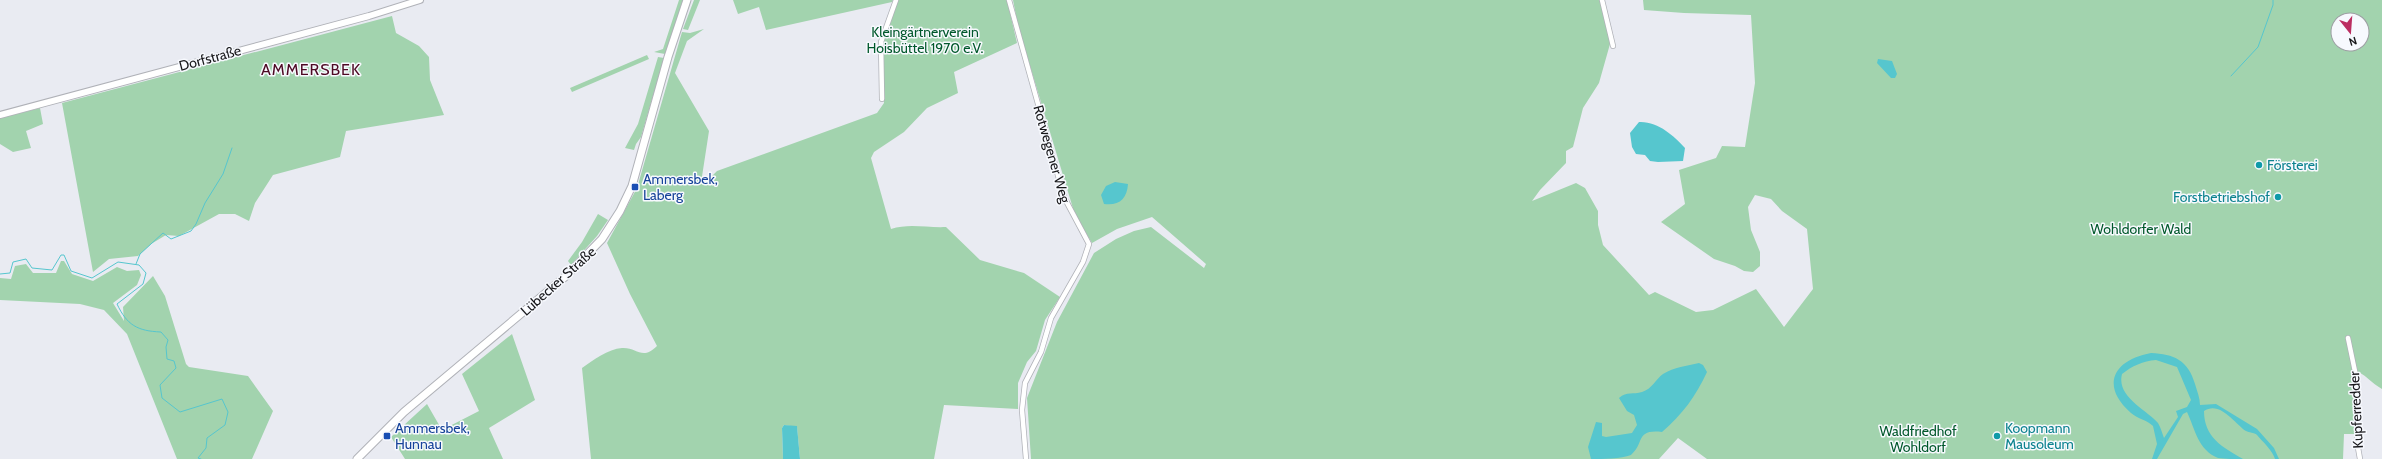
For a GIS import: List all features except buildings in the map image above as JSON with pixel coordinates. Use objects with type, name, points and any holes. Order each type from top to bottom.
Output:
[{"type":"main road","name":"Lübecker Straße","points":[[357,459],[404,412],[566,276],[602,239],[620,211],[632,186],[668,57],[687,0]]},
{"type":"street","name":"Dorfstraße","points":[[0,114],[369,16],[420,0]]},
{"type":"street","points":[[882,99],[881,42],[896,0]]},
{"type":"street","name":"Rotwegener Weg","points":[[1009,0],[1064,197],[1069,211],[1084,233],[1089,244],[1085,258],[1051,318],[1040,352],[1025,383],[1022,410],[1026,459]]},
{"type":"street","points":[[1602,0],[1613,46]]},
{"type":"street","name":"Kupferredder","points":[[2348,338],[2357,381],[2357,442],[2360,459]]},
{"type":"green space","points":[[679,0],[683,0],[665,54],[654,52],[663,49]]},
{"type":"green space","points":[[694,0],[700,0],[688,30],[683,29]]},
{"type":"green space","points":[[733,0],[893,0],[892,2],[766,30],[759,7],[738,14]]},
{"type":"green space","name":"Kleingärtnerverein Hoisbüttel 1970 e.V.","points":[[898,0],[1007,0],[1017,43],[954,72],[958,93],[927,108],[904,132],[874,152],[871,158],[891,229],[905,226],[946,227],[980,260],[1024,273],[1060,297],[1045,320],[1036,351],[1027,362],[1018,383],[1018,409],[944,405],[934,459],[800,459],[797,427],[784,425],[782,428],[783,459],[591,459],[582,368],[611,350],[627,348],[643,353],[652,350],[657,346],[630,294],[607,243],[637,188],[682,32],[690,33],[704,29],[687,41],[675,73],[709,131],[701,183],[707,181],[717,171],[877,113],[884,103],[883,36]]},
{"type":"green space","points":[[1013,0],[1601,0],[1610,44],[1599,83],[1583,108],[1573,147],[1566,151],[1566,163],[1540,190],[1532,201],[1576,183],[1585,188],[1598,211],[1598,225],[1603,245],[1649,295],[1655,292],[1696,312],[1713,310],[1756,289],[1784,327],[1813,289],[1807,229],[1782,211],[1771,199],[1755,195],[1748,207],[1751,230],[1760,252],[1760,266],[1753,272],[1744,271],[1735,266],[1714,259],[1661,222],[1685,204],[1679,170],[1716,158],[1722,146],[1745,147],[1755,83],[1751,15],[1644,10],[1643,0],[2382,0],[2382,389],[2361,373],[2353,370],[2359,434],[2344,434],[2343,459],[1707,459],[1678,438],[1659,459],[1031,459],[1027,398],[1057,322],[1094,253],[1116,239],[1134,231],[1151,227],[1204,268],[1206,264],[1152,217],[1117,229],[1092,243],[1075,215],[1018,26]]},
{"type":"green space","points":[[392,16],[396,33],[419,46],[429,57],[430,80],[444,115],[346,131],[340,157],[273,175],[255,203],[249,221],[235,214],[219,214],[179,236],[166,235],[151,244],[138,256],[109,259],[93,272],[62,103]]},
{"type":"green space","points":[[647,55],[649,59],[572,92],[570,88]]},
{"type":"green space","points":[[658,57],[664,58],[641,137],[634,150],[625,148],[638,124]]},
{"type":"green space","points":[[40,108],[43,124],[26,131],[31,148],[13,152],[0,144],[0,118]]},
{"type":"green space","points":[[598,214],[608,220],[597,236],[571,265],[568,261],[582,242]]},
{"type":"green space","points":[[61,261],[64,261],[72,274],[93,281],[117,267],[127,271],[139,270],[141,275],[137,285],[113,303],[124,321],[123,307],[153,276],[165,296],[186,364],[189,367],[248,376],[273,411],[252,459],[177,459],[127,334],[104,310],[80,304],[0,300],[0,278],[11,279],[15,266],[26,264],[33,273],[56,273]]},
{"type":"green space","points":[[512,334],[535,400],[489,428],[503,459],[405,459],[391,437],[427,404],[442,430],[479,411],[462,374]]},
{"type":"water","points":[[1878,59],[1892,61],[1897,74],[1895,78],[1891,78],[1877,63]]},
{"type":"water","points":[[1639,122],[1653,124],[1665,130],[1676,139],[1685,148],[1683,161],[1650,161],[1645,155],[1636,154],[1632,147],[1630,133]]},
{"type":"water","points":[[1115,182],[1128,184],[1126,194],[1118,203],[1104,204],[1101,195],[1106,186]]},
{"type":"water","points":[[2151,353],[2167,355],[2179,360],[2184,364],[2192,376],[2200,400],[2200,405],[2216,404],[2257,429],[2274,448],[2279,459],[2275,459],[2270,449],[2256,434],[2246,431],[2227,414],[2216,408],[2210,408],[2204,411],[2207,428],[2221,445],[2243,459],[2218,458],[2206,450],[2198,438],[2187,412],[2183,414],[2157,459],[2152,459],[2157,444],[2153,426],[2131,413],[2121,403],[2116,393],[2114,384],[2115,376],[2120,368],[2138,356]],"holes":[[[2156,360],[2177,367],[2191,400],[2187,407],[2176,411],[2178,417],[2164,438],[2158,423],[2134,402],[2124,390],[2121,382],[2122,374],[2138,364],[2147,361]]]},
{"type":"water","points":[[1699,363],[1703,365],[1707,372],[1703,381],[1682,412],[1669,426],[1662,432],[1653,432],[1644,435],[1631,455],[1617,458],[1591,459],[1588,447],[1596,422],[1602,423],[1602,436],[1606,437],[1632,433],[1637,425],[1634,415],[1627,411],[1619,398],[1627,394],[1645,391],[1660,376],[1676,368]]},
{"type":"water","points":[[784,425],[797,426],[800,459],[783,459],[782,428]]},
{"type":"waterway","points":[[2231,76],[2258,47],[2273,5],[2273,0]]},
{"type":"waterway","points":[[136,264],[140,254],[163,233],[171,239],[191,231],[196,224],[205,203],[223,174],[232,148]]},
{"type":"waterway","points":[[0,274],[10,273],[13,262],[26,259],[32,268],[52,270],[61,255],[64,255],[71,271],[92,278],[118,262],[139,265],[146,273],[143,284],[117,304],[125,317],[134,326],[145,330],[161,332],[168,340],[166,347],[167,359],[174,361],[176,368],[160,385],[162,398],[180,412],[222,399],[228,412],[225,425],[207,438],[206,448],[198,458],[201,459]]},
{"type":"place","name":"Försterei","points":[[2259,165]]},
{"type":"place","name":"Ammersbek, Laberg","points":[[635,187]]},
{"type":"place","name":"Forstbetriebshof","points":[[2278,197]]},
{"type":"place","name":"Ammersbek, Hunnau","points":[[387,436]]},
{"type":"place","name":"Koopmann Mausoleum","points":[[1997,436]]},
{"type":"district","name":"AMMERSBEK","points":[[311,69]]},
{"type":"park label","name":"Wohldorfer Wald","points":[[2141,229]]},
{"type":"park label","name":"Waldfriedhof Wohldorf","points":[[1918,440]]}]
